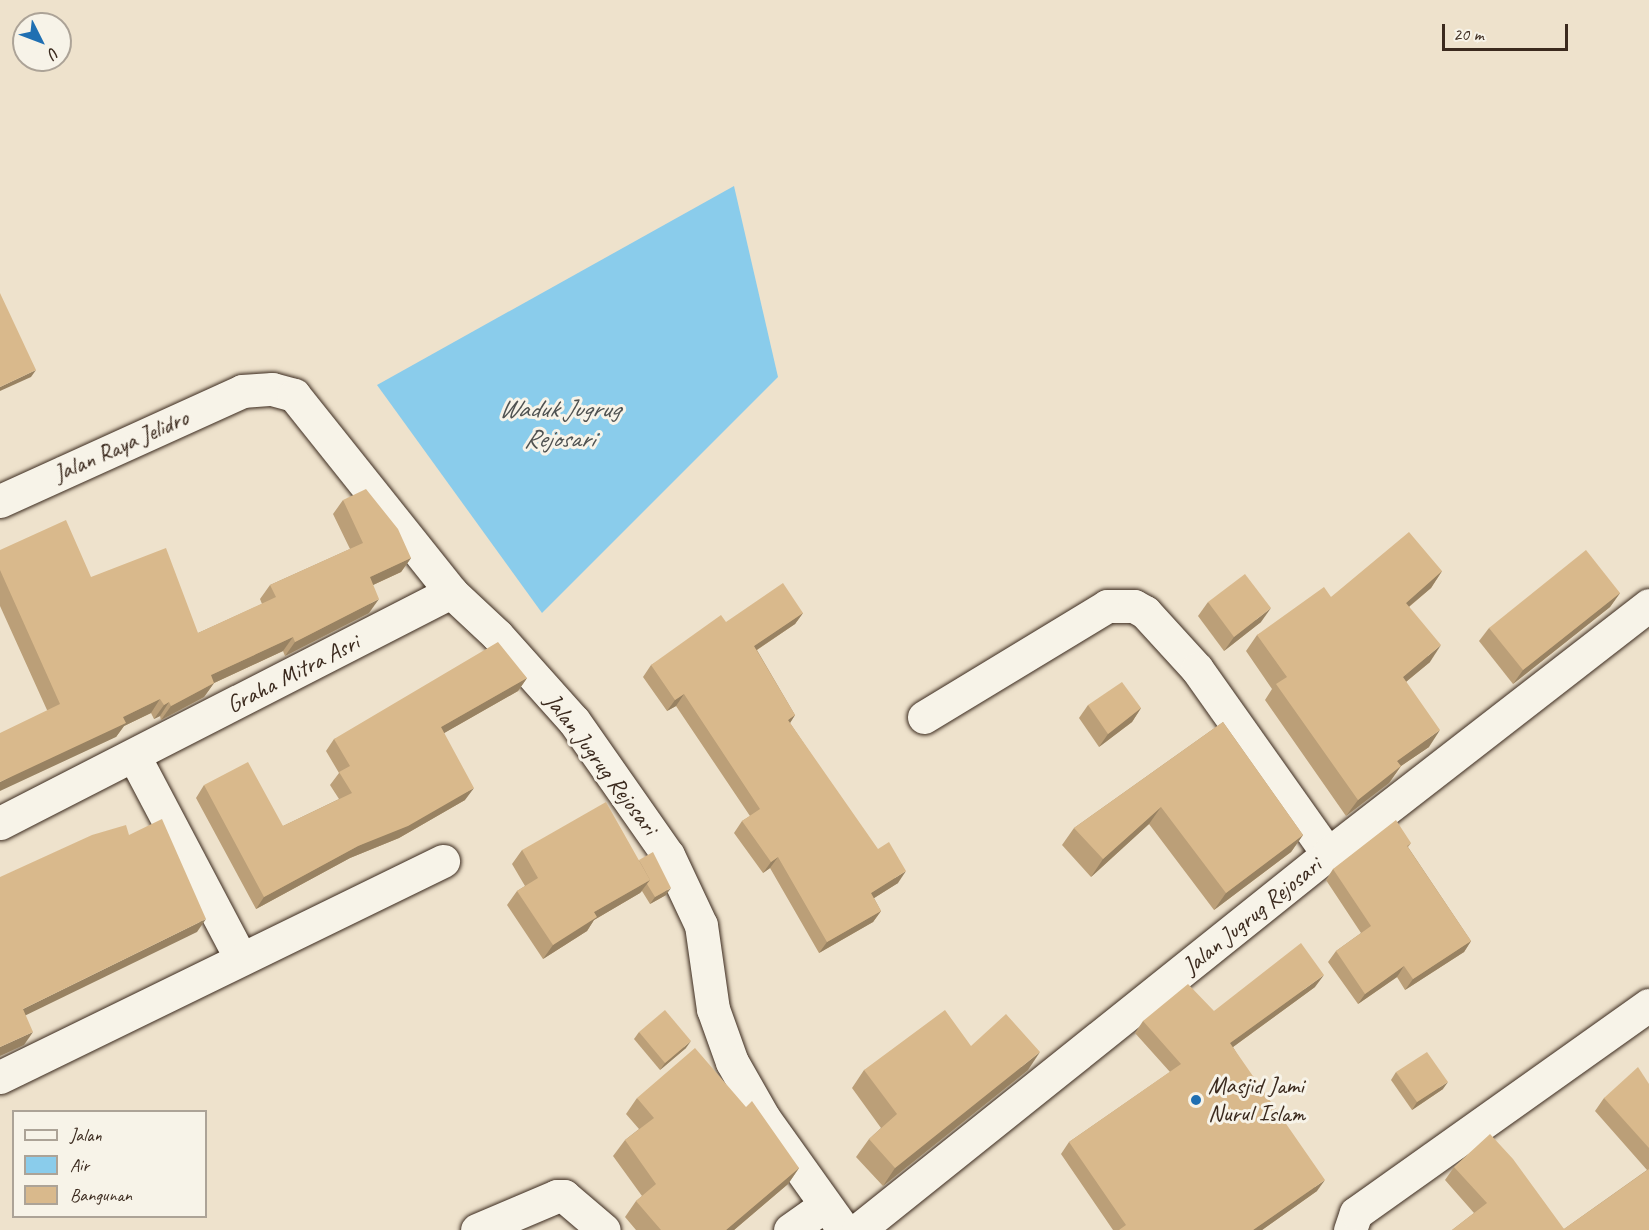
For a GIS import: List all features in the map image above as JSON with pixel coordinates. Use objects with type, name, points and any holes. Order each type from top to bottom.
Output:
[{"type":"street","name":"Jalan Jugrug Rejosari","points":[[242,391],[272,388],[294,395],[451,592],[497,635],[574,721],[668,855],[701,925],[713,1009],[732,1062],[764,1118],[834,1218]]},
{"type":"street","name":"Jalan Raya Jelidro","points":[[0,501],[242,391]]},
{"type":"street","name":"Graha Mitra Asri","points":[[0,823],[451,592]]},
{"type":"street","name":"Jalan Jugrug Rejosari","points":[[858,1230],[1328,854],[1649,605]]},
{"type":"street","points":[[924,717],[1107,606],[1134,606],[1145,612],[1197,669],[1328,854]]},
{"type":"street","points":[[134,756],[241,959]]},
{"type":"street","points":[[0,1077],[443,861]]},
{"type":"street","points":[[1350,1230],[1356,1213],[1649,1005]]},
{"type":"street","points":[[477,1230],[557,1196],[564,1196],[604,1230]]},
{"type":"street","points":[[790,1230],[834,1218]]},
{"type":"water","name":"Waduk Jugrug Rejosari","points":[[734,186],[778,377],[542,613],[377,385]]},
{"type":"building","points":[[0,293],[36,370],[0,387]]},
{"type":"building","points":[[366,489],[398,529],[411,558],[370,577],[379,599],[295,642],[293,637],[211,675],[214,683],[171,706],[169,702],[164,705],[160,699],[123,717],[126,723],[0,782],[0,733],[60,704],[0,570],[0,550],[66,520],[91,577],[166,548],[198,633],[276,597],[270,585],[363,543],[343,500]]},
{"type":"building","points":[[1409,532],[1442,571],[1406,603],[1441,645],[1403,677],[1440,730],[1397,761],[1401,766],[1358,800],[1276,684],[1287,677],[1257,635],[1324,587],[1331,597]]},
{"type":"building","points":[[1586,550],[1620,593],[1523,670],[1489,628]]},
{"type":"building","points":[[1245,574],[1271,608],[1234,637],[1208,602]]},
{"type":"building","points":[[783,583],[803,613],[754,646],[795,715],[788,720],[878,849],[889,842],[906,871],[871,893],[881,911],[827,942],[778,857],[771,862],[742,821],[760,809],[684,694],[675,700],[651,665],[721,615],[726,622]]},
{"type":"building","points":[[498,642],[527,678],[441,727],[474,788],[408,826],[358,846],[264,897],[204,785],[248,762],[283,826],[352,793],[339,772],[350,766],[334,739]]},
{"type":"building","points":[[1122,682],[1141,708],[1108,734],[1088,705]]},
{"type":"building","points":[[1223,722],[1303,835],[1226,893],[1161,807],[1103,859],[1074,828]]},
{"type":"building","points":[[606,802],[650,880],[594,912],[597,917],[553,945],[517,891],[538,878],[522,850]]},
{"type":"building","points":[[162,819],[206,919],[23,1009],[33,1032],[0,1047],[0,877],[92,835],[126,825],[129,835]]},
{"type":"building","points":[[1396,820],[1411,843],[1407,846],[1471,941],[1413,979],[1404,966],[1365,994],[1336,951],[1371,926],[1333,869]]},
{"type":"building","points":[[653,852],[671,888],[655,897],[647,884],[650,880],[639,860]]},
{"type":"building","name":"Masjid Jami Nurul Islam","points":[[1301,943],[1324,975],[1230,1043],[1325,1180],[1253,1230],[1119,1230],[1126,1225],[1069,1142],[1181,1064],[1143,1021],[1188,984],[1214,1011]]},
{"type":"building","points":[[665,1010],[691,1041],[665,1063],[639,1032]]},
{"type":"building","points":[[945,1010],[971,1046],[1006,1014],[1040,1052],[895,1168],[869,1139],[897,1114],[864,1070]]},
{"type":"building","points":[[695,1048],[746,1107],[752,1101],[799,1168],[726,1230],[661,1230],[636,1201],[656,1184],[625,1140],[654,1118],[637,1098]]},
{"type":"building","points":[[1427,1052],[1448,1082],[1417,1102],[1396,1072]]},
{"type":"building","points":[[1638,1067],[1649,1084],[1649,1148],[1604,1098]]},
{"type":"building","points":[[1490,1134],[1513,1159],[1564,1229],[1649,1169],[1649,1230],[1452,1230],[1487,1203],[1454,1167]]},
{"type":"place","name":"Masjid Jami Nurul Islam","points":[[1196,1100]]}]
